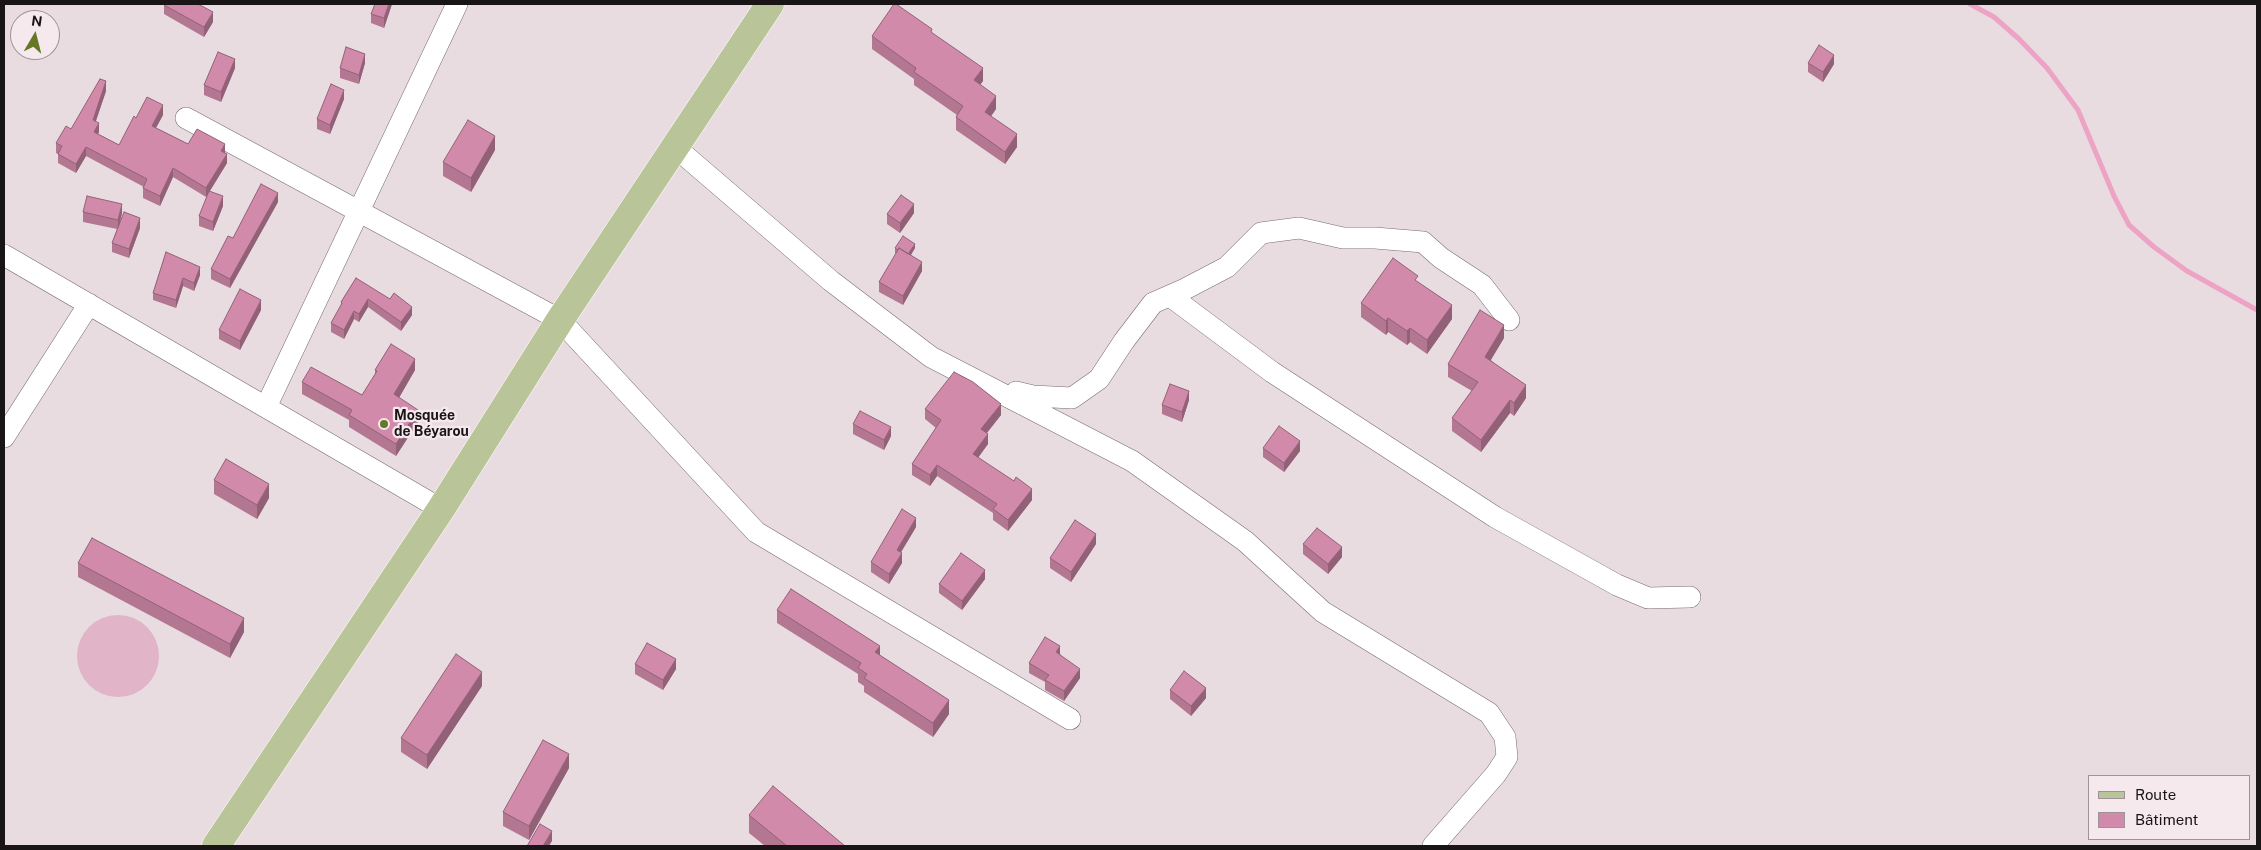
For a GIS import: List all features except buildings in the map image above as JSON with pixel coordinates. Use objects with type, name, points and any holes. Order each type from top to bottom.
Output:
[{"type":"main road","points":[[216,846],[441,509],[560,320],[770,4]]},
{"type":"street","points":[[266,407],[457,4]]},
{"type":"street","points":[[186,118],[560,320],[756,532],[1070,719]]},
{"type":"street","points":[[675,147],[839,287],[932,357],[993,387],[1132,461],[1245,541],[1323,612],[1489,713],[1505,737],[1507,757],[1496,774],[1433,846]]},
{"type":"street","points":[[993,387],[1033,396],[1072,398],[1099,379],[1124,341],[1153,303],[1227,266],[1261,233],[1299,228],[1343,238],[1375,238],[1423,242],[1441,258],[1482,285],[1508,320]]},
{"type":"street","points":[[4,255],[441,509]]},
{"type":"street","points":[[1170,296],[1272,372],[1495,517],[1617,585],[1648,598],[1690,597]]},
{"type":"street","points":[[4,437],[89,304]]},
{"type":"shaded area","points":[[118,615],[134,618],[147,627],[156,640],[159,656],[156,672],[147,685],[134,694],[118,697],[102,694],[89,685],[80,672],[77,656],[80,640],[89,627],[102,618]]},
{"type":"waterway","points":[[1970,4],[1994,17],[2019,39],[2047,68],[2078,110],[2114,196],[2129,225],[2154,247],[2187,271],[2257,310]]},
{"type":"place","name":"Mosquée de Béyarou","points":[[384,424]]}]
